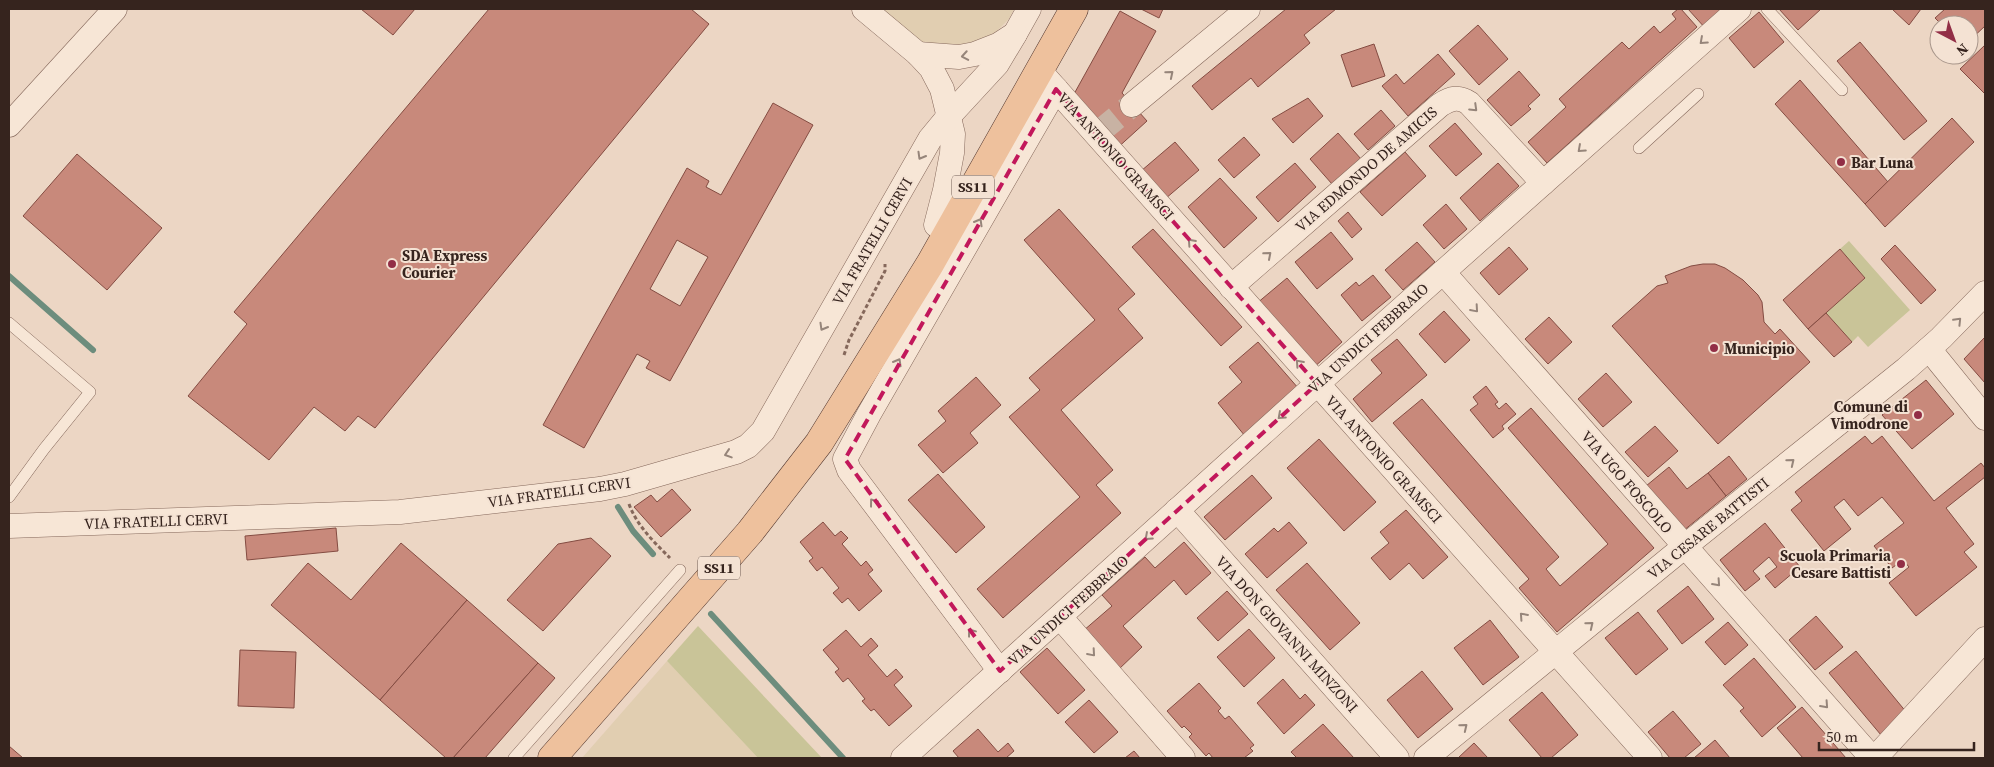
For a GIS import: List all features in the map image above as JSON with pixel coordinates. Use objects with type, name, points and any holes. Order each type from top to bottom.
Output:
[{"type":"main road","name":"SS11","points":[[552,758],[764,514],[819,443],[855,361],[918,258],[1057,9]]},
{"type":"main road","name":"SS11","points":[[855,361],[930,264],[1048,80],[1074,9]]},
{"type":"street","points":[[9,125],[115,9]]},
{"type":"street","points":[[864,9],[918,54],[938,78],[942,89],[952,134],[952,153],[936,225]]},
{"type":"street","name":"VIA FRATELLI CERVI","points":[[14,531],[400,512],[574,493],[625,484],[736,452],[748,446],[763,431],[930,140],[949,116],[997,64],[1029,9]]},
{"type":"street","points":[[1132,105],[1248,9]]},
{"type":"street","name":"VIA UNDICI FEBBRAIO","points":[[903,758],[1442,272],[1739,9]]},
{"type":"street","points":[[918,54],[958,57],[975,54],[998,45],[1015,34]]},
{"type":"street","name":"VIA ANTONIO GRAMSCI","points":[[1048,80],[1650,758]]},
{"type":"street","name":"VIA UNDICI FEBBRAIO","points":[[1000,671],[848,470],[845,459],[1048,80]]},
{"type":"street","name":"VIA EDMONDO DE AMICIS","points":[[1231,287],[1449,99],[1458,98],[1474,107],[1543,183]]},
{"type":"street","name":"VIA UGO FOSCOLO","points":[[1442,272],[1684,547],[1874,758]]},
{"type":"street","name":"VIA CESARE BATTISTI","points":[[1426,758],[1930,349],[1985,293]]},
{"type":"street","points":[[1930,349],[1985,418]]},
{"type":"street","name":"VIA DON GIOVANNI MINZONI","points":[[1177,510],[1397,758]]},
{"type":"street","points":[[1060,617],[1183,758]]},
{"type":"street","points":[[1874,758],[1985,639]]},
{"type":"lane","points":[[1767,9],[1842,90]]},
{"type":"lane","points":[[1639,148],[1698,94]]},
{"type":"lane","points":[[9,323],[90,392],[44,449],[9,497]]},
{"type":"lane","points":[[514,758],[680,570]]},
{"type":"path","points":[[855,361],[849,340],[885,271],[886,265],[882,259]]},
{"type":"path","points":[[625,484],[634,517],[680,570]]},
{"type":"highlighted area","points":[[1056,89],[1317,384],[1000,671],[845,459]]},
{"type":"shaded area","points":[[879,9],[1014,9],[1009,19],[994,34],[957,49],[925,44],[910,35]]},
{"type":"shaded area","points":[[1849,241],[1910,310],[1868,347],[1858,336],[1852,342],[1826,313],[1865,278],[1840,249]]},
{"type":"shaded area","points":[[698,626],[822,758],[758,758],[667,661]]},
{"type":"shaded area","points":[[667,661],[758,758],[582,758]]},
{"type":"building","points":[[361,9],[415,9],[393,35]]},
{"type":"building","name":"SDA Express Courier","points":[[489,9],[691,9],[709,24],[375,428],[358,416],[345,431],[314,407],[269,460],[188,396],[247,324],[234,312]]},
{"type":"building","points":[[1141,9],[1163,9],[1159,18]]},
{"type":"building","points":[[1286,9],[1336,9],[1304,35],[1310,43],[1258,87],[1251,78],[1212,110],[1192,86]]},
{"type":"building","points":[[1681,9],[1697,27],[1547,163],[1528,142],[1566,107],[1559,99],[1622,42],[1629,49],[1654,26],[1660,33],[1676,19],[1672,14]]},
{"type":"building","points":[[1688,9],[1729,9],[1706,29]]},
{"type":"building","points":[[1779,9],[1821,9],[1798,30]]},
{"type":"building","points":[[1892,9],[1921,9],[1909,25]]},
{"type":"building","points":[[1945,9],[1985,9],[1985,26],[1979,32],[1979,15],[1938,15]]},
{"type":"building","points":[[1120,11],[1156,31],[1122,93],[1147,121],[1114,151],[1074,94]]},
{"type":"building","points":[[1759,12],[1784,42],[1754,68],[1729,38]]},
{"type":"building","points":[[1478,25],[1508,59],[1479,85],[1449,51]]},
{"type":"building","points":[[1860,42],[1927,121],[1904,140],[1837,61]]},
{"type":"building","points":[[1374,44],[1385,76],[1352,87],[1341,55]]},
{"type":"building","points":[[1985,45],[1985,94],[1960,69],[1964,65],[1979,65],[1979,51]]},
{"type":"building","points":[[1438,54],[1455,74],[1408,116],[1382,86],[1396,74],[1404,84]]},
{"type":"building","points":[[1519,71],[1540,95],[1528,106],[1531,109],[1511,126],[1487,100]]},
{"type":"building","points":[[1800,80],[1888,182],[1865,204],[1775,104]]},
{"type":"building","points":[[1308,98],[1323,116],[1293,143],[1272,119]]},
{"type":"building","points":[[773,103],[813,125],[670,381],[646,368],[650,361],[637,354],[584,448],[543,425],[687,168],[709,181],[706,187],[721,195]],"holes":[[[677,240],[708,257],[680,306],[650,289]]]},
{"type":"building","points":[[1381,110],[1395,126],[1368,150],[1354,134]]},
{"type":"building","points":[[1952,118],[1974,142],[1885,227],[1865,204]]},
{"type":"building","points":[[1455,123],[1482,154],[1456,176],[1429,146]]},
{"type":"building","points":[[1338,133],[1361,159],[1332,184],[1310,159]]},
{"type":"building","points":[[1244,137],[1260,155],[1234,178],[1218,160]]},
{"type":"building","points":[[1175,142],[1199,170],[1165,199],[1141,171]]},
{"type":"building","points":[[1405,152],[1426,176],[1382,216],[1360,192]]},
{"type":"building","points":[[77,154],[162,228],[107,290],[23,216]]},
{"type":"building","points":[[1295,163],[1316,187],[1278,222],[1256,197]]},
{"type":"building","points":[[1498,163],[1519,186],[1480,221],[1460,198]]},
{"type":"building","points":[[1220,178],[1257,218],[1224,248],[1188,207]]},
{"type":"building","points":[[1446,204],[1467,229],[1444,249],[1423,225]]},
{"type":"building","points":[[1059,209],[1135,294],[1118,309],[1143,338],[1061,410],[1113,470],[1096,485],[1121,513],[1003,618],[977,589],[1080,497],[1009,417],[1040,390],[1029,378],[1095,320],[1024,240]]},
{"type":"building","points":[[1348,212],[1362,229],[1352,238],[1338,221]]},
{"type":"building","points":[[1153,229],[1242,327],[1221,346],[1132,247]]},
{"type":"building","points":[[1331,232],[1353,259],[1317,289],[1295,262]]},
{"type":"building","points":[[1417,242],[1435,262],[1403,290],[1385,270]]},
{"type":"building","points":[[1895,245],[1936,290],[1921,304],[1881,259]]},
{"type":"building","points":[[1509,247],[1528,269],[1499,295],[1480,273]]},
{"type":"building","points":[[1840,249],[1865,278],[1808,329],[1783,300]]},
{"type":"building","name":"Municipio","points":[[1715,264],[1725,268],[1743,280],[1758,295],[1762,302],[1764,322],[1775,334],[1780,329],[1810,362],[1718,444],[1612,326],[1657,286],[1668,283],[1665,276],[1691,266]]},
{"type":"building","points":[[1373,275],[1391,297],[1362,321],[1341,295],[1356,282],[1359,286]]},
{"type":"building","points":[[1287,278],[1342,342],[1312,369],[1256,304]]},
{"type":"building","points":[[1444,311],[1470,340],[1445,363],[1419,334]]},
{"type":"building","points":[[1826,313],[1852,342],[1834,357],[1808,329]]},
{"type":"building","points":[[1549,317],[1572,342],[1548,364],[1525,339]]},
{"type":"building","points":[[1985,337],[1985,383],[1964,359]]},
{"type":"building","points":[[1397,339],[1427,375],[1372,422],[1353,399],[1382,373],[1371,360]]},
{"type":"building","points":[[1258,342],[1299,389],[1245,436],[1218,403],[1242,382],[1229,367]]},
{"type":"building","points":[[1606,373],[1632,402],[1603,427],[1578,399]]},
{"type":"building","points":[[976,377],[1001,405],[970,433],[978,443],[943,473],[918,445],[946,421],[938,411]]},
{"type":"building","name":"Comune di Vimodrone","points":[[1926,380],[1954,414],[1912,449],[1882,415]]},
{"type":"building","points":[[1486,386],[1498,402],[1495,404],[1499,409],[1506,403],[1516,414],[1502,426],[1504,429],[1493,438],[1470,410],[1478,404],[1473,397]]},
{"type":"building","points":[[1422,399],[1559,557],[1546,569],[1560,586],[1608,544],[1508,428],[1531,408],[1654,548],[1557,632],[1519,588],[1529,579],[1393,423]]},
{"type":"building","points":[[1655,426],[1678,451],[1648,477],[1625,452]]},
{"type":"building","points":[[1865,436],[1872,444],[1882,436],[1934,501],[1981,463],[1985,468],[1985,477],[1946,508],[1974,544],[1964,552],[1977,567],[1916,616],[1889,583],[1909,567],[1903,560],[1892,568],[1874,546],[1904,523],[1882,497],[1858,516],[1844,499],[1834,507],[1851,529],[1824,551],[1791,510],[1802,501],[1795,492]]},
{"type":"building","points":[[1319,439],[1376,502],[1344,531],[1287,468]]},
{"type":"building","points":[[1729,456],[1747,479],[1726,496],[1708,473]]},
{"type":"building","points":[[1669,467],[1687,489],[1708,473],[1726,496],[1683,531],[1646,486]]},
{"type":"building","points":[[938,474],[985,527],[956,553],[908,500]]},
{"type":"building","points":[[1252,475],[1272,498],[1225,540],[1204,517]]},
{"type":"building","points":[[672,489],[691,510],[661,537],[634,507],[651,495],[657,502]]},
{"type":"building","points":[[1406,510],[1448,557],[1423,579],[1409,563],[1390,580],[1371,558],[1389,543],[1380,532]]},
{"type":"building","points":[[823,522],[835,536],[841,531],[848,538],[842,544],[861,566],[866,561],[873,570],[868,574],[882,591],[859,611],[848,598],[842,603],[833,593],[839,588],[822,567],[817,571],[809,561],[813,558],[800,542]]},
{"type":"building","points":[[1289,522],[1307,543],[1267,578],[1245,554],[1274,528],[1278,532]]},
{"type":"building","points":[[1765,523],[1800,567],[1775,588],[1765,576],[1777,567],[1769,557],[1753,571],[1760,579],[1745,591],[1720,560]]},
{"type":"building","points":[[336,528],[338,551],[247,560],[245,536]]},
{"type":"building","points":[[591,538],[611,556],[543,631],[507,600],[558,544]]},
{"type":"building","points":[[1184,542],[1211,573],[1186,595],[1174,580],[1123,626],[1142,647],[1118,670],[1083,631],[1112,606],[1102,595],[1145,557],[1155,568]]},
{"type":"building","points":[[401,543],[467,600],[380,700],[271,605],[308,563],[351,600]]},
{"type":"building","points":[[1307,563],[1360,623],[1330,650],[1276,590]]},
{"type":"building","points":[[1688,586],[1714,619],[1682,644],[1657,611]]},
{"type":"building","points":[[1227,591],[1248,614],[1218,641],[1197,618]]},
{"type":"building","points":[[467,600],[538,663],[453,758],[446,758],[380,700]]},
{"type":"building","points":[[1638,612],[1668,649],[1636,675],[1605,638]]},
{"type":"building","points":[[1816,616],[1843,647],[1815,670],[1789,640]]},
{"type":"building","points":[[1490,620],[1519,657],[1483,685],[1454,648]]},
{"type":"building","points":[[1728,622],[1748,645],[1725,665],[1705,642]]},
{"type":"building","points":[[1249,629],[1275,658],[1244,687],[1217,657]]},
{"type":"building","points":[[846,630],[861,647],[871,638],[878,646],[868,655],[887,677],[896,669],[903,677],[894,685],[912,706],[889,726],[874,709],[871,711],[862,701],[865,699],[848,678],[843,682],[835,672],[839,669],[823,650]]},
{"type":"building","points":[[1047,648],[1085,690],[1058,714],[1020,672]]},
{"type":"building","points":[[240,650],[296,652],[294,708],[238,706]]},
{"type":"building","points":[[1856,651],[1907,713],[1881,735],[1829,673]]},
{"type":"building","points":[[1754,658],[1796,707],[1762,737],[1740,711],[1744,708],[1723,685]]},
{"type":"building","points":[[538,663],[555,678],[485,758],[453,758]]},
{"type":"building","points":[[1422,671],[1453,709],[1418,738],[1387,700]]},
{"type":"building","points":[[1283,679],[1300,699],[1305,694],[1315,705],[1284,734],[1257,703]]},
{"type":"building","points":[[1199,683],[1221,708],[1218,711],[1225,719],[1229,716],[1254,745],[1250,748],[1253,751],[1244,758],[1213,758],[1209,753],[1206,756],[1189,737],[1192,734],[1184,726],[1182,728],[1167,711]]},
{"type":"building","points":[[1542,692],[1578,735],[1551,758],[1542,758],[1509,720]]},
{"type":"building","points":[[1089,700],[1118,732],[1094,753],[1065,722]]},
{"type":"building","points":[[1802,707],[1846,758],[1803,758],[1777,728]]},
{"type":"building","points":[[1673,711],[1701,744],[1684,758],[1670,758],[1648,732]]},
{"type":"building","points":[[1323,724],[1354,758],[1297,758],[1291,752]]},
{"type":"building","points":[[978,729],[998,752],[1008,743],[1014,751],[1006,758],[959,758],[953,751]]},
{"type":"building","points":[[1715,740],[1730,758],[1694,758]]},
{"type":"building","points":[[1474,743],[1488,758],[1458,758]]},
{"type":"building","points":[[9,746],[23,758],[9,758]]},
{"type":"building","points":[[1134,751],[1140,758],[1125,758]]},
{"type":"waterway","points":[[9,276],[93,350]]},
{"type":"waterway","points":[[618,507],[633,531],[653,554]]},
{"type":"waterway","points":[[711,614],[843,758]]},
{"type":"tunnel","points":[[1098,133],[1132,105]]},
{"type":"place","name":"Bar Luna","points":[[1841,162]]},
{"type":"place","name":"SDA Express Courier","points":[[392,264]]},
{"type":"place","name":"Municipio","points":[[1714,348]]},
{"type":"place","name":"Comune di Vimodrone","points":[[1918,415]]},
{"type":"place","name":"Scuola Primaria Cesare Battisti","points":[[1901,564]]}]
